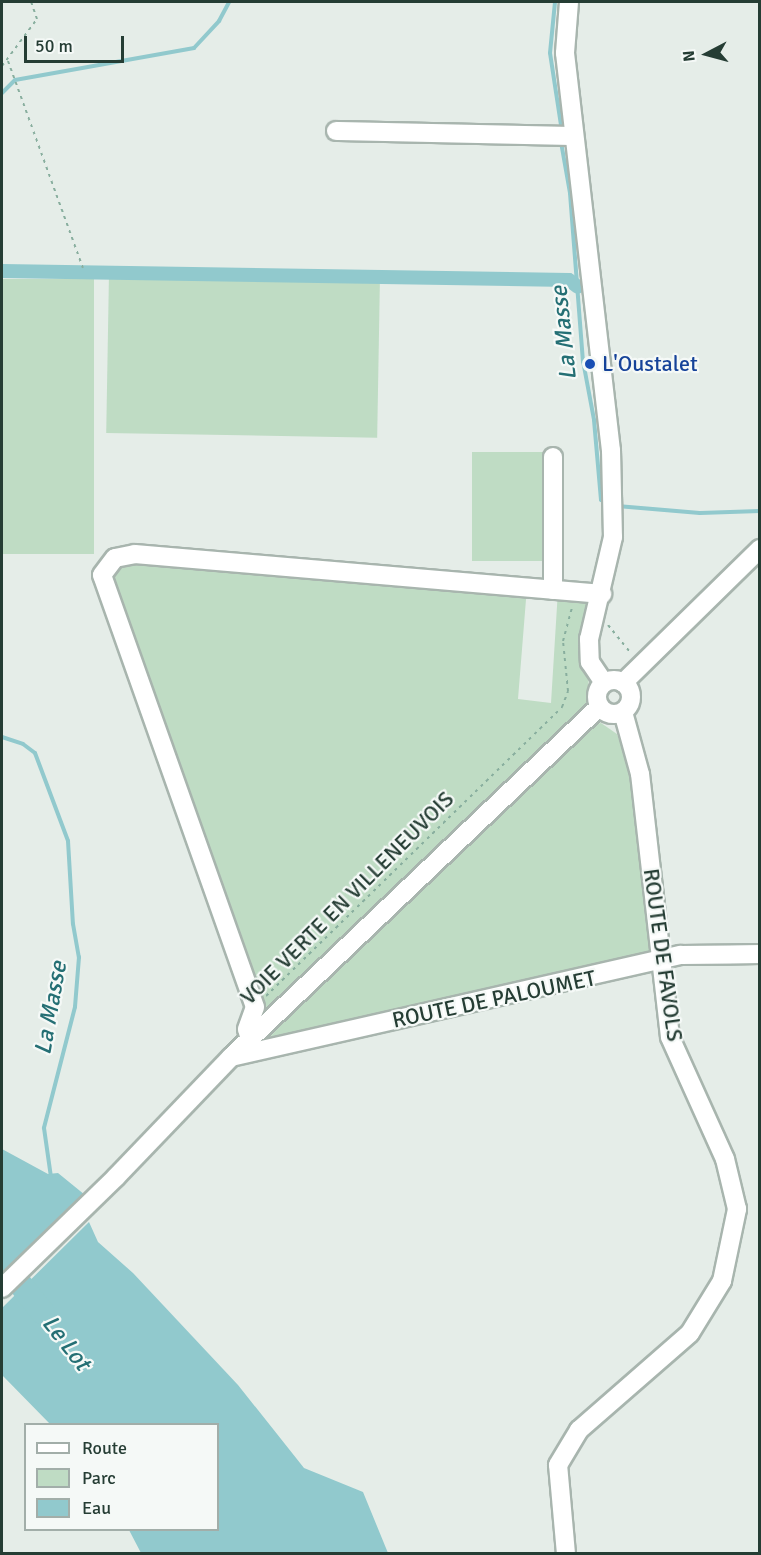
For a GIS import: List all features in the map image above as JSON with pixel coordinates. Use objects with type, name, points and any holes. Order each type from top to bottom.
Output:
[{"type":"street","points":[[569,2],[565,53],[611,450],[613,537],[602,594],[589,639],[590,662],[604,683]]},
{"type":"street","points":[[336,131],[574,136]]},
{"type":"street","points":[[553,457],[553,590]]},
{"type":"street","points":[[623,683],[631,698],[623,712],[608,714],[599,707],[597,691],[604,683],[623,683],[759,549]]},
{"type":"street","points":[[250,1039],[247,1029],[255,1007],[102,575],[115,558],[135,554],[602,594]]},
{"type":"street","points":[[2,1288],[116,1177],[230,1058],[599,707]]},
{"type":"street","name":"ROUTE DE FAVOLS","points":[[566,1554],[558,1465],[579,1430],[690,1333],[722,1281],[737,1209],[725,1159],[670,1037],[640,774],[623,712]]},
{"type":"street","name":"ROUTE DE PALOUMET","points":[[230,1058],[660,962],[681,955],[759,954]]},
{"type":"path","points":[[2,66],[8,61],[37,19],[32,2]]},
{"type":"path","points":[[8,61],[83,268]]},
{"type":"path","name":"VOIE VERTE EN VILLENEUVOIS","points":[[255,1007],[562,707],[568,691],[563,641],[571,612]]},
{"type":"green space","points":[[109,273],[380,278],[377,438],[106,433]]},
{"type":"green space","points":[[2,279],[94,279],[94,554],[2,554]]},
{"type":"green space","points":[[472,452],[545,452],[545,561],[472,561]]},
{"type":"green space","points":[[115,558],[527,587],[518,699],[551,703],[558,590],[602,594],[590,662],[586,718],[261,1027],[102,575]]},
{"type":"green space","points":[[601,723],[617,734],[634,780],[650,957],[266,1041],[345,957],[589,725]]},
{"type":"water","points":[[2,1149],[48,1174],[58,1173],[85,1195],[2,1276]]},
{"type":"water","points":[[89,1222],[98,1242],[133,1273],[238,1385],[304,1468],[363,1492],[388,1553],[141,1553],[130,1531],[219,1531],[219,1423],[49,1423],[2,1375],[2,1308]]},
{"type":"waterway","name":"La Masse","points":[[2,93],[15,80],[194,48],[219,21],[229,2]]},
{"type":"waterway","name":"La Masse","points":[[555,2],[550,53],[562,131]]},
{"type":"waterway","name":"La Masse","points":[[561,142],[570,193],[583,361],[594,420],[601,500],[607,502]]},
{"type":"waterway","points":[[2,271],[569,280],[578,287]]},
{"type":"waterway","name":"La Masse","points":[[617,506],[700,513],[760,511]]},
{"type":"waterway","name":"La Masse","points":[[2,737],[23,744],[35,753],[68,841],[73,924],[79,957],[75,1007],[44,1128],[51,1177]]},
{"type":"waterway","name":"Le Lot","points":[[2,1261],[43,1313]]},
{"type":"place","name":"L'Oustalet","points":[[590,364]]}]
